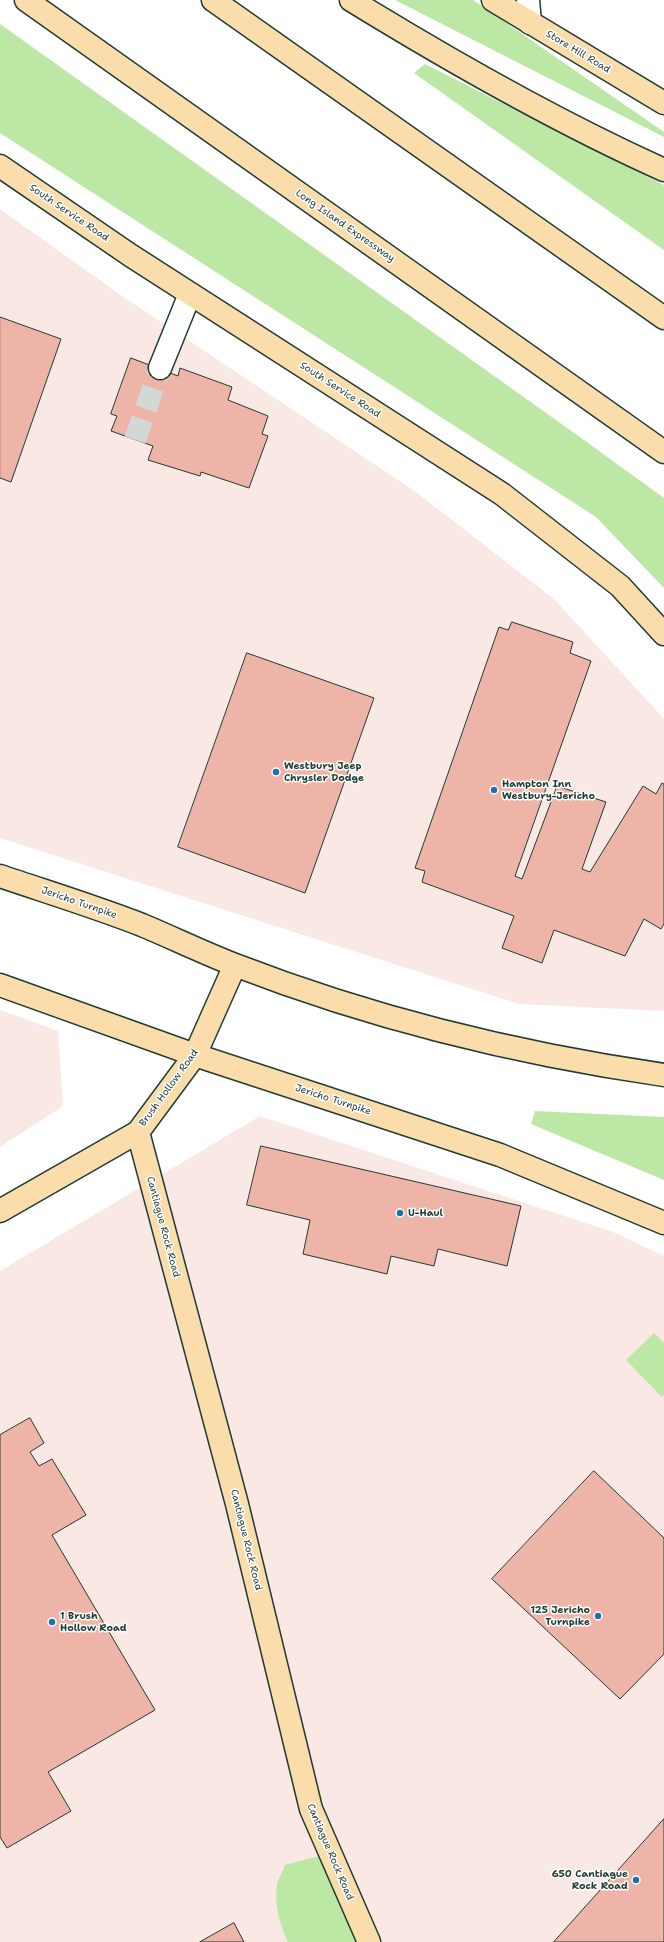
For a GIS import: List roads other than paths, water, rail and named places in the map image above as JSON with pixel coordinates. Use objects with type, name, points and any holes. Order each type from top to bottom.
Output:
[{"type":"main road","name":"Long Island Expressway","points":[[26,0],[664,452]]},
{"type":"main road","points":[[213,0],[664,318]]},
{"type":"main road","points":[[351,0],[450,60],[606,144],[664,170]]},
{"type":"main road","name":"Store Hill Road","points":[[493,0],[664,102]]},
{"type":"main road","name":"South Service Road","points":[[0,166],[130,255],[502,494],[620,586],[664,634]]},
{"type":"main road","name":"Jericho Turnpike","points":[[0,876],[136,923],[235,965],[345,1002],[444,1032],[602,1066],[664,1075]]},
{"type":"main road","name":"Brush Hollow Road","points":[[0,1211],[138,1132],[196,1055],[235,965]]},
{"type":"main road","name":"Jericho Turnpike","points":[[0,984],[196,1055],[500,1155],[664,1222]]},
{"type":"main road","name":"Cantiague Rock Road","points":[[138,1132],[237,1504],[310,1809],[369,1942]]},
{"type":"street","points":[[528,0],[530,23]]},
{"type":"street","points":[[160,368],[190,294]]},
{"type":"tunnel","points":[[135,440],[160,368]]},
{"type":"place","name":"Westbury Jeep Chrysler Dodge","points":[[276,772]]},
{"type":"place","name":"Hampton Inn Westbury-Jericho","points":[[494,790]]},
{"type":"place","name":"U-Haul","points":[[400,1213]]},
{"type":"place","name":"125 Jericho Turnpike","points":[[598,1616]]},
{"type":"place","name":"1 Brush Hollow Road","points":[[52,1622]]},
{"type":"place","name":"650 Cantiague Rock Road","points":[[636,1880]]}]
